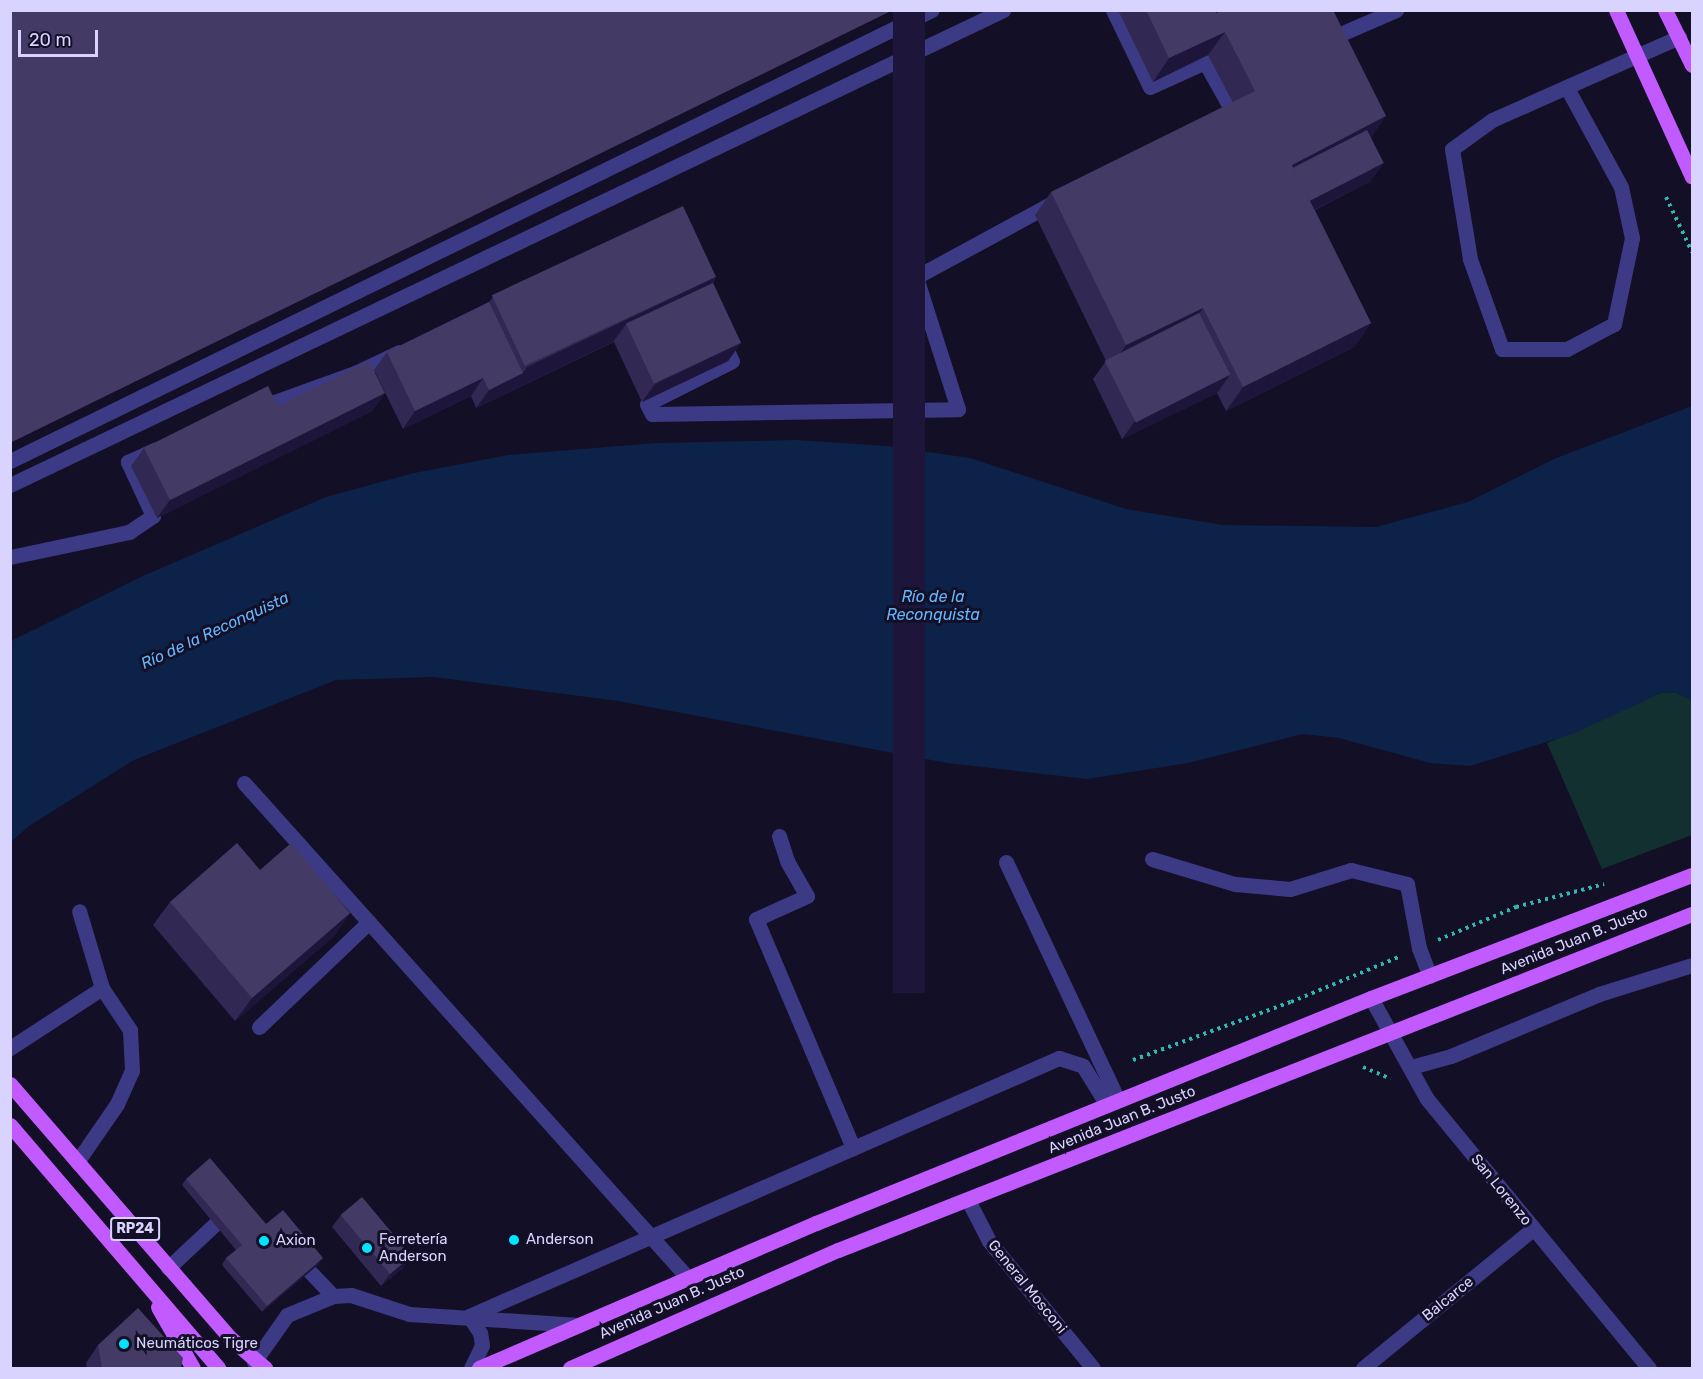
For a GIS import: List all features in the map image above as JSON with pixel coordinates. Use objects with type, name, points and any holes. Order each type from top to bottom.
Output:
[{"type":"main road","points":[[1616,10],[1692,177]]},
{"type":"main road","points":[[1665,10],[1692,65]]},
{"type":"main road","name":"Avenida Juan B. Justo","points":[[479,1368],[816,1223],[1371,998],[1692,875]]},
{"type":"main road","name":"Avenida Juan B. Justo","points":[[570,1368],[838,1250],[1692,914]]},
{"type":"main road","name":"RP24","points":[[10,1084],[168,1268],[260,1365]]},
{"type":"main road","name":"RP24","points":[[10,1125],[218,1368]]},
{"type":"main road","points":[[151,1291],[170,1335],[193,1368]]},
{"type":"street","points":[[10,461],[932,10]]},
{"type":"street","points":[[10,485],[1003,10]]},
{"type":"street","points":[[1113,10],[1150,87],[1206,62],[1234,114],[1213,124]]},
{"type":"street","points":[[1345,32],[1396,10]]},
{"type":"street","points":[[1567,88],[1621,187],[1632,238],[1614,324],[1567,349],[1502,349],[1470,258],[1452,149],[1492,120],[1639,57],[1679,37]]},
{"type":"street","points":[[712,321],[732,361],[646,404],[652,414],[958,409],[916,277],[1071,194]]},
{"type":"street","points":[[245,407],[256,402],[266,405],[355,373],[413,344]]},
{"type":"street","points":[[10,557],[129,532],[153,516],[128,462],[171,442]]},
{"type":"street","points":[[244,783],[688,1278]]},
{"type":"street","points":[[779,836],[788,861],[807,896],[756,919],[853,1148]]},
{"type":"street","points":[[1152,859],[1235,884],[1290,889],[1351,870],[1407,884],[1419,948],[1430,976]]},
{"type":"street","points":[[1006,862],[1113,1103]]},
{"type":"street","points":[[77,1162],[117,1104],[132,1071],[130,1030],[102,988],[79,911]]},
{"type":"street","points":[[259,1027],[369,922]]},
{"type":"street","points":[[1411,1067],[1451,1056],[1599,994],[1692,965]]},
{"type":"street","points":[[10,1048],[102,988]]},
{"type":"street","name":"San Lorenzo","points":[[1371,998],[1427,1099],[1649,1368]]},
{"type":"street","points":[[469,1316],[1059,1058],[1083,1066],[1113,1103]]},
{"type":"street","points":[[168,1268],[241,1200]]},
{"type":"street","name":"General Mosconi","points":[[968,1200],[989,1241],[1093,1368]]},
{"type":"street","name":"Balcarce","points":[[1362,1368],[1533,1229]]},
{"type":"street","points":[[287,1248],[333,1296]]},
{"type":"street","points":[[260,1365],[287,1315],[333,1296],[351,1296],[409,1314],[469,1316],[579,1325]]},
{"type":"street","points":[[469,1316],[480,1333],[482,1345],[471,1368]]},
{"type":"street","points":[[577,1368],[597,1356]]},
{"type":"path","points":[[1666,197],[1692,252]]},
{"type":"green space","points":[[1663,692],[1677,693],[1692,700],[1692,835],[1602,869],[1547,743]]},
{"type":"water","name":"Río de la Reconquista","points":[[1692,406],[1692,700],[1677,693],[1663,692],[1575,733],[1470,766],[1430,763],[1339,738],[1302,734],[1188,763],[1087,779],[947,763],[618,701],[434,677],[336,680],[134,760],[29,826],[11,842],[11,641],[145,575],[326,497],[414,473],[508,455],[657,443],[797,440],[887,446],[970,458],[1126,509],[1223,525],[1376,527],[1468,502],[1554,459]]},
{"type":"building","points":[[10,10],[893,10],[10,443]]},
{"type":"building","points":[[1146,10],[1214,10],[1216,13],[1222,10],[1333,10],[1386,116],[1292,165],[1371,323],[1243,387],[1203,308],[1126,345],[1051,192],[1255,91],[1225,32],[1169,58]]},
{"type":"building","points":[[1367,130],[1384,163],[1310,201],[1293,168]]},
{"type":"building","points":[[683,206],[716,277],[525,366],[492,295]]},
{"type":"building","points":[[713,283],[741,343],[654,383],[626,324]]},
{"type":"building","points":[[489,302],[523,373],[489,390],[483,378],[415,411],[387,352]]},
{"type":"building","points":[[1199,313],[1230,374],[1136,423],[1105,361]]},
{"type":"building","points":[[369,361],[385,393],[170,500],[144,448],[268,386],[278,406]]},
{"type":"building","points":[[237,843],[260,870],[291,843],[350,913],[252,998],[170,902]]},
{"type":"building","name":"Axion","points":[[210,1158],[266,1224],[283,1210],[323,1258],[267,1306],[226,1258],[242,1245],[186,1179]]},
{"type":"building","points":[[362,1197],[411,1256],[390,1274],[341,1215]]},
{"type":"building","points":[[138,1308],[183,1358],[181,1368],[102,1368],[98,1345]]},
{"type":"place","name":"Anderson","points":[[514,1240]]},
{"type":"place","name":"Axion","points":[[264,1241]]},
{"type":"place","name":"Ferretería Anderson","points":[[367,1248]]},
{"type":"place","name":"Neumáticos Tigre","points":[[124,1344]]}]
